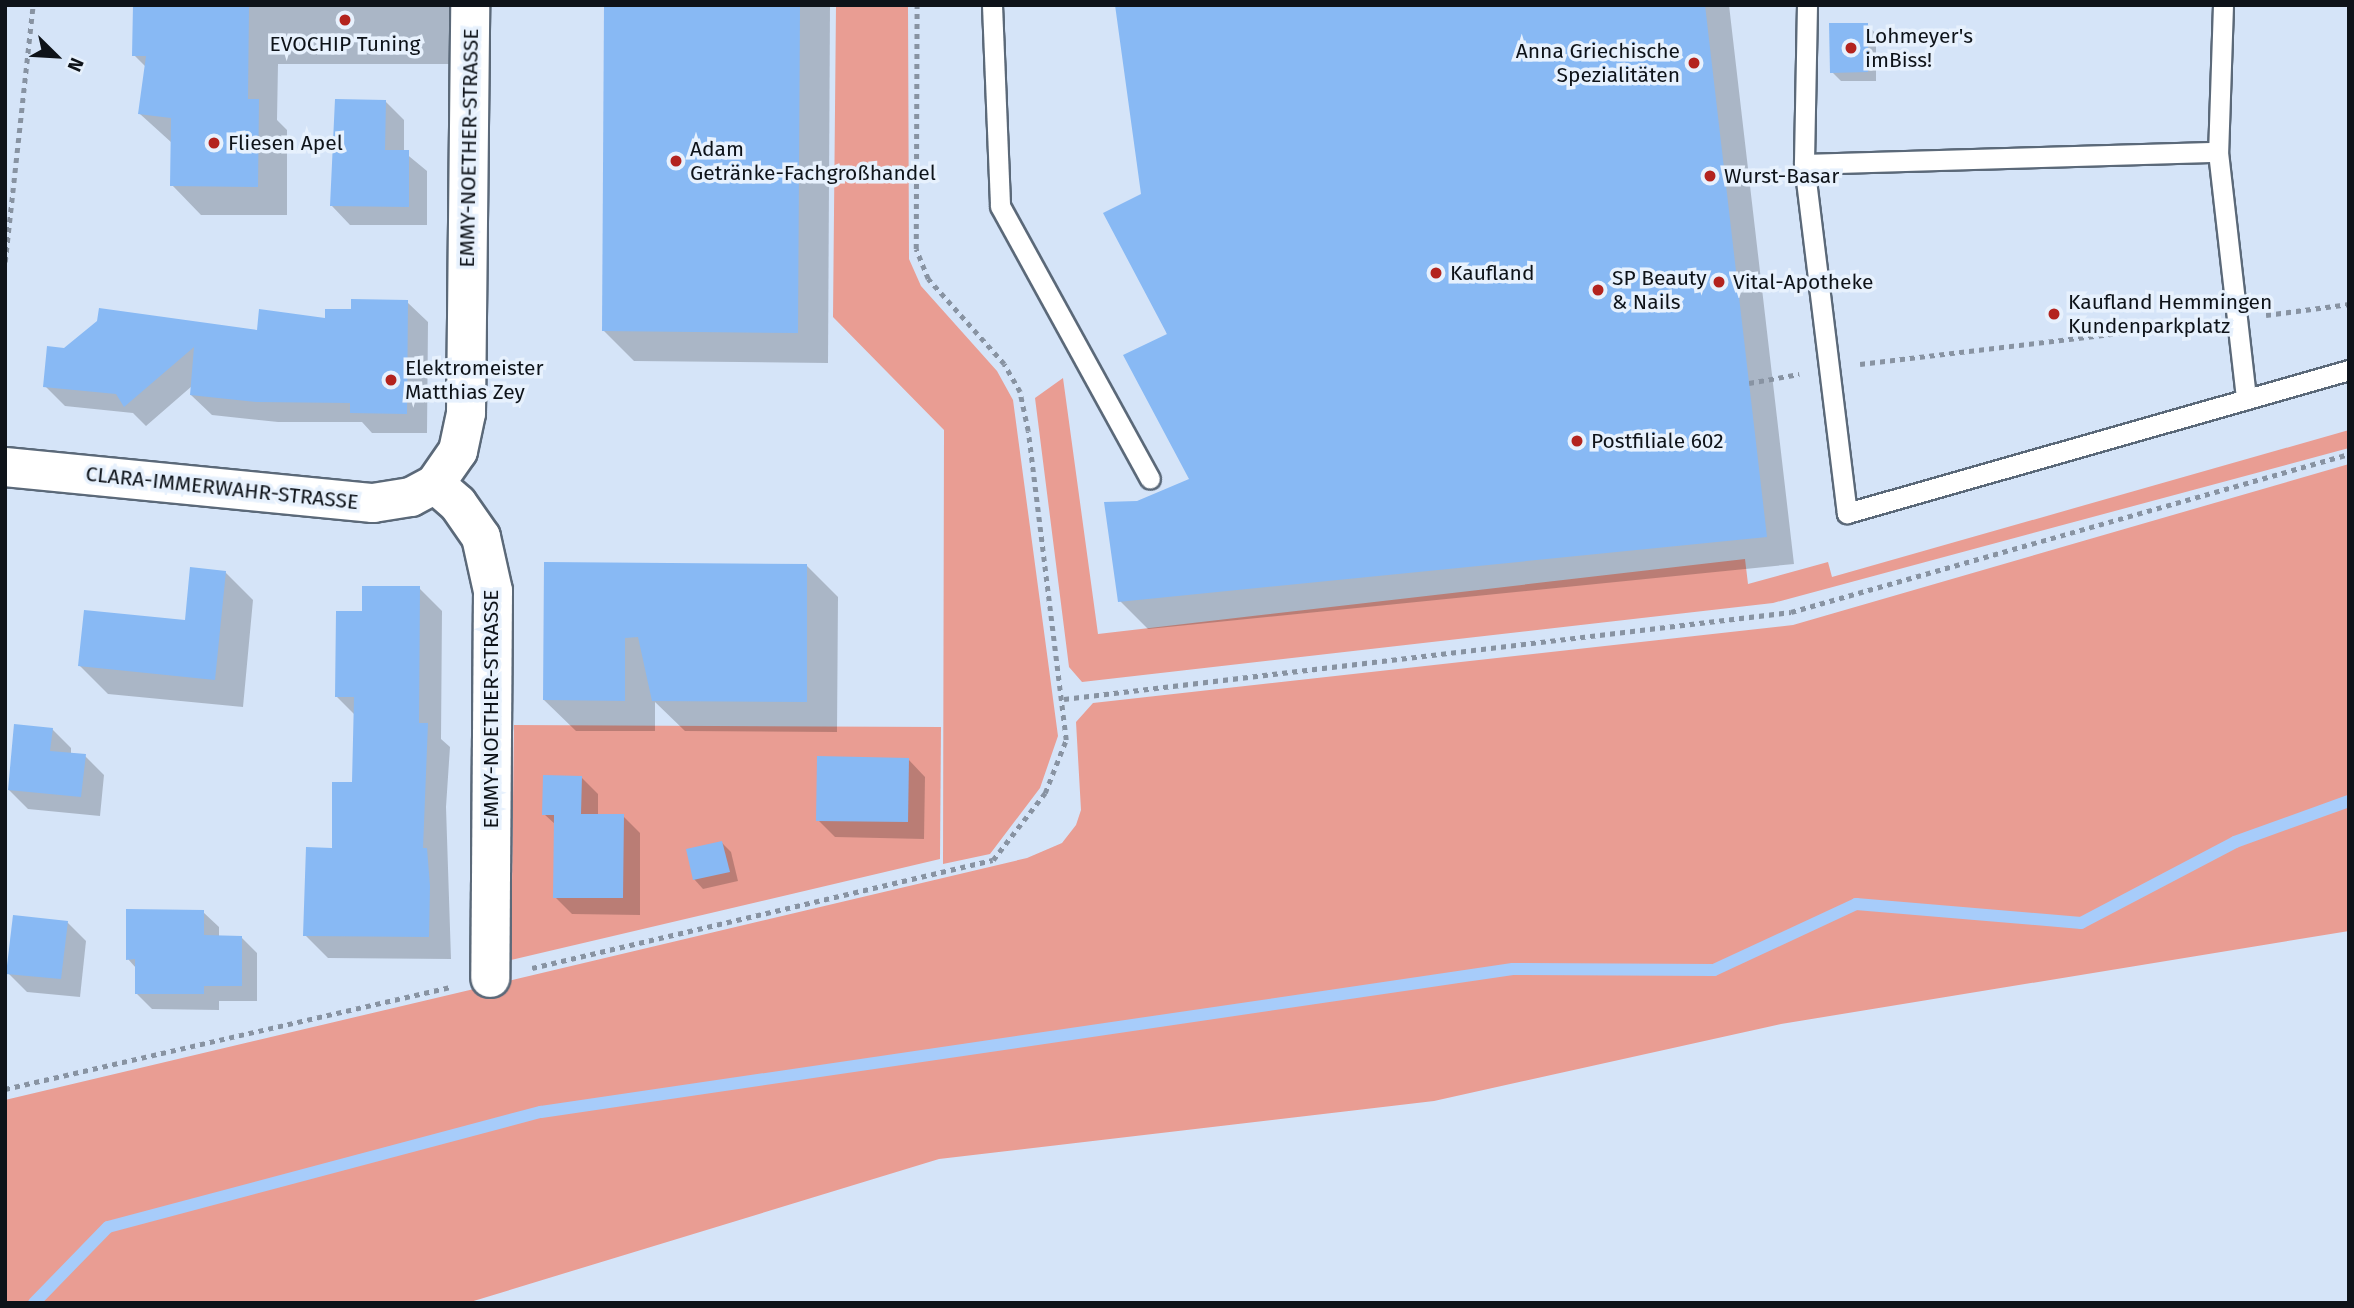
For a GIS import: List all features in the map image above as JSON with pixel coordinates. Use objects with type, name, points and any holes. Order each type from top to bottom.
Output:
[{"type":"street","name":"EMMY-NOETHER-STRASSE","points":[[470,5],[466,414],[458,451],[435,484],[458,504],[481,537],[493,591],[490,978]]},
{"type":"street","name":"CLARA-IMMERWAHR-STRASSE","points":[[5,467],[373,503],[411,498],[435,484]]},
{"type":"lane","points":[[992,5],[1000,206],[1150,479]]},
{"type":"lane","points":[[1807,5],[1804,164],[1847,513],[2349,370]]},
{"type":"lane","points":[[2223,5],[2218,152],[2246,399]]},
{"type":"lane","points":[[1804,164],[2218,152]]},
{"type":"path","points":[[5,262],[33,5]]},
{"type":"path","points":[[5,1089],[993,860],[1045,793],[1066,740],[1064,699],[1020,392],[1004,364],[928,279],[916,249],[917,5]]},
{"type":"path","points":[[1749,383],[1829,368],[2349,304]]},
{"type":"path","points":[[1064,699],[1791,612],[2349,454]]},
{"type":"shaded area","points":[[836,5],[908,5],[909,259],[921,286],[997,371],[1013,400],[1058,736],[1040,788],[990,854],[943,864],[944,430],[833,317]]},
{"type":"shaded area","points":[[1063,378],[1098,634],[1745,559],[1748,584],[1828,562],[1832,577],[2349,430],[2349,448],[1773,603],[1082,682],[1069,667],[1035,398]]},
{"type":"shaded area","points":[[2349,464],[2349,931],[1781,1024],[1434,1101],[939,1159],[467,1303],[5,1303],[5,1100],[1027,858],[1062,843],[1076,825],[1081,810],[1076,722],[1093,703],[1793,625]]},
{"type":"shaded area","points":[[514,725],[941,727],[940,859],[511,960]]},
{"type":"building","points":[[133,5],[249,5],[248,99],[259,99],[258,187],[170,186],[171,118],[138,114],[146,56],[132,56]]},
{"type":"building","points":[[604,5],[800,5],[798,333],[602,331]]},
{"type":"building","name":"Kaufland","points":[[1115,5],[1705,5],[1767,537],[1118,602],[1104,502],[1137,501],[1189,479],[1123,355],[1167,334],[1103,213],[1141,194]]},
{"type":"building","points":[[1829,23],[1868,23],[1868,72],[1830,73]]},
{"type":"building","points":[[335,99],[386,100],[385,150],[409,150],[409,207],[330,206]]},
{"type":"building","points":[[351,299],[408,300],[407,414],[350,413],[350,403],[256,402],[190,395],[194,347],[124,407],[116,394],[43,387],[47,346],[64,348],[97,321],[99,308],[257,330],[259,309],[325,318],[325,309],[351,309]]},
{"type":"building","points":[[544,562],[807,564],[807,702],[652,701],[638,637],[625,638],[625,701],[543,700]]},
{"type":"building","points":[[190,567],[226,571],[215,680],[78,666],[84,610],[185,620]]},
{"type":"building","points":[[362,586],[420,586],[419,723],[428,723],[423,848],[427,848],[430,886],[429,937],[303,936],[306,847],[332,848],[332,782],[352,782],[354,697],[335,697],[336,611],[362,611]]},
{"type":"building","points":[[14,724],[53,728],[50,751],[86,754],[81,797],[8,790]]},
{"type":"building","points":[[817,756],[909,758],[908,822],[816,821]]},
{"type":"building","points":[[543,775],[582,776],[581,814],[624,814],[623,898],[553,898],[554,815],[542,815]]},
{"type":"building","points":[[722,841],[730,872],[693,880],[686,849]]},
{"type":"building","points":[[126,909],[204,910],[204,935],[242,936],[242,986],[204,986],[204,994],[135,994],[135,959],[126,960]]},
{"type":"building","points":[[13,915],[68,921],[61,979],[6,974]]},
{"type":"waterway","points":[[34,1303],[108,1227],[541,1112],[1513,969],[1714,970],[1856,904],[2081,923],[2235,842],[2349,801]]},
{"type":"place","name":"EVOCHIP Tuning","points":[[345,20]]},
{"type":"place","name":"Lohmeyer's imBiss!","points":[[1851,48]]},
{"type":"place","name":"Anna Griechische Spezialitäten","points":[[1694,63]]},
{"type":"place","name":"Fliesen Apel","points":[[214,143]]},
{"type":"place","name":"Adam Getränke-Fachgroßhandel","points":[[676,161]]},
{"type":"place","name":"Wurst-Basar","points":[[1710,176]]},
{"type":"place","name":"Kaufland","points":[[1436,273]]},
{"type":"place","name":"Vital-Apotheke","points":[[1719,282]]},
{"type":"place","name":"SP Beauty & Nails","points":[[1598,290]]},
{"type":"place","name":"Kaufland Hemmingen Kundenparkplatz","points":[[2054,314]]},
{"type":"place","name":"Elektromeister Matthias Zey","points":[[391,380]]},
{"type":"place","name":"Postfiliale 602","points":[[1577,441]]}]
